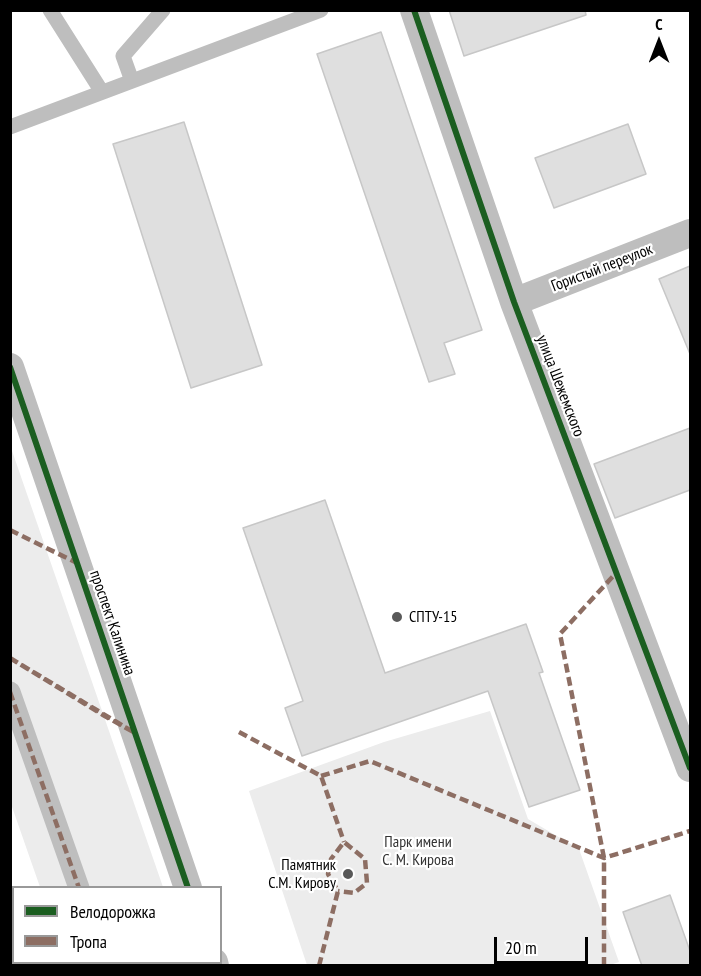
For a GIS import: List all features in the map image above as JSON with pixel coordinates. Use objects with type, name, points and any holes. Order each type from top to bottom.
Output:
[{"type":"street","name":"улица Шежемского","points":[[414,10],[514,302],[690,768]]},
{"type":"street","name":"Гористый переулок","points":[[514,302],[690,233]]},
{"type":"street","name":"проспект Калинина","points":[[10,368],[187,886]]},
{"type":"street","points":[[10,692],[78,886]]},
{"type":"lane","points":[[50,10],[102,92]]},
{"type":"lane","points":[[132,81],[123,56],[163,10]]},
{"type":"lane","points":[[10,127],[321,10]]},
{"type":"green space","points":[[10,445],[163,886],[40,886],[11,804]]},
{"type":"green space","name":"Парк имени С. М. Кирова","points":[[490,711],[528,819],[579,849],[619,962],[607,966],[307,965],[249,791],[384,742]]},
{"type":"green space","points":[[66,964],[190,965],[67,966]]},
{"type":"building","points":[[449,10],[585,10],[586,15],[464,56]]},
{"type":"building","points":[[381,32],[482,330],[444,343],[455,374],[429,382],[317,54]]},
{"type":"building","points":[[184,122],[262,365],[191,388],[113,144]]},
{"type":"building","points":[[628,124],[646,174],[554,208],[535,158]]},
{"type":"building","points":[[690,266],[690,354],[659,279]]},
{"type":"building","points":[[690,428],[690,490],[615,518],[594,464]]},
{"type":"building","points":[[325,500],[385,673],[526,624],[543,672],[539,673],[580,790],[529,807],[488,691],[302,756],[285,708],[303,701],[243,528]]},
{"type":"building","points":[[670,895],[690,951],[690,966],[642,966],[623,912]]},
{"type":"marked path","points":[[10,530],[77,563]]},
{"type":"marked path","points":[[604,966],[604,858],[560,634],[616,573]]},
{"type":"marked path","points":[[10,658],[135,733],[103,715],[10,658]]},
{"type":"marked path","points":[[10,692],[78,886]]},
{"type":"marked path","points":[[239,732],[321,776],[344,842]]},
{"type":"marked path","points":[[321,776],[370,761],[604,858],[690,831]]},
{"type":"marked path","points":[[319,966],[338,891],[328,874],[331,859],[344,842],[365,859],[367,883],[354,893],[338,891]]},
{"type":"cycle path","points":[[414,10],[514,302],[690,768]]},
{"type":"cycle path","points":[[10,367],[187,886]]},
{"type":"place","name":"СПТУ-15","points":[[397,617]]},
{"type":"place","name":"Памятник С.М. Кирову","points":[[348,874]]}]
